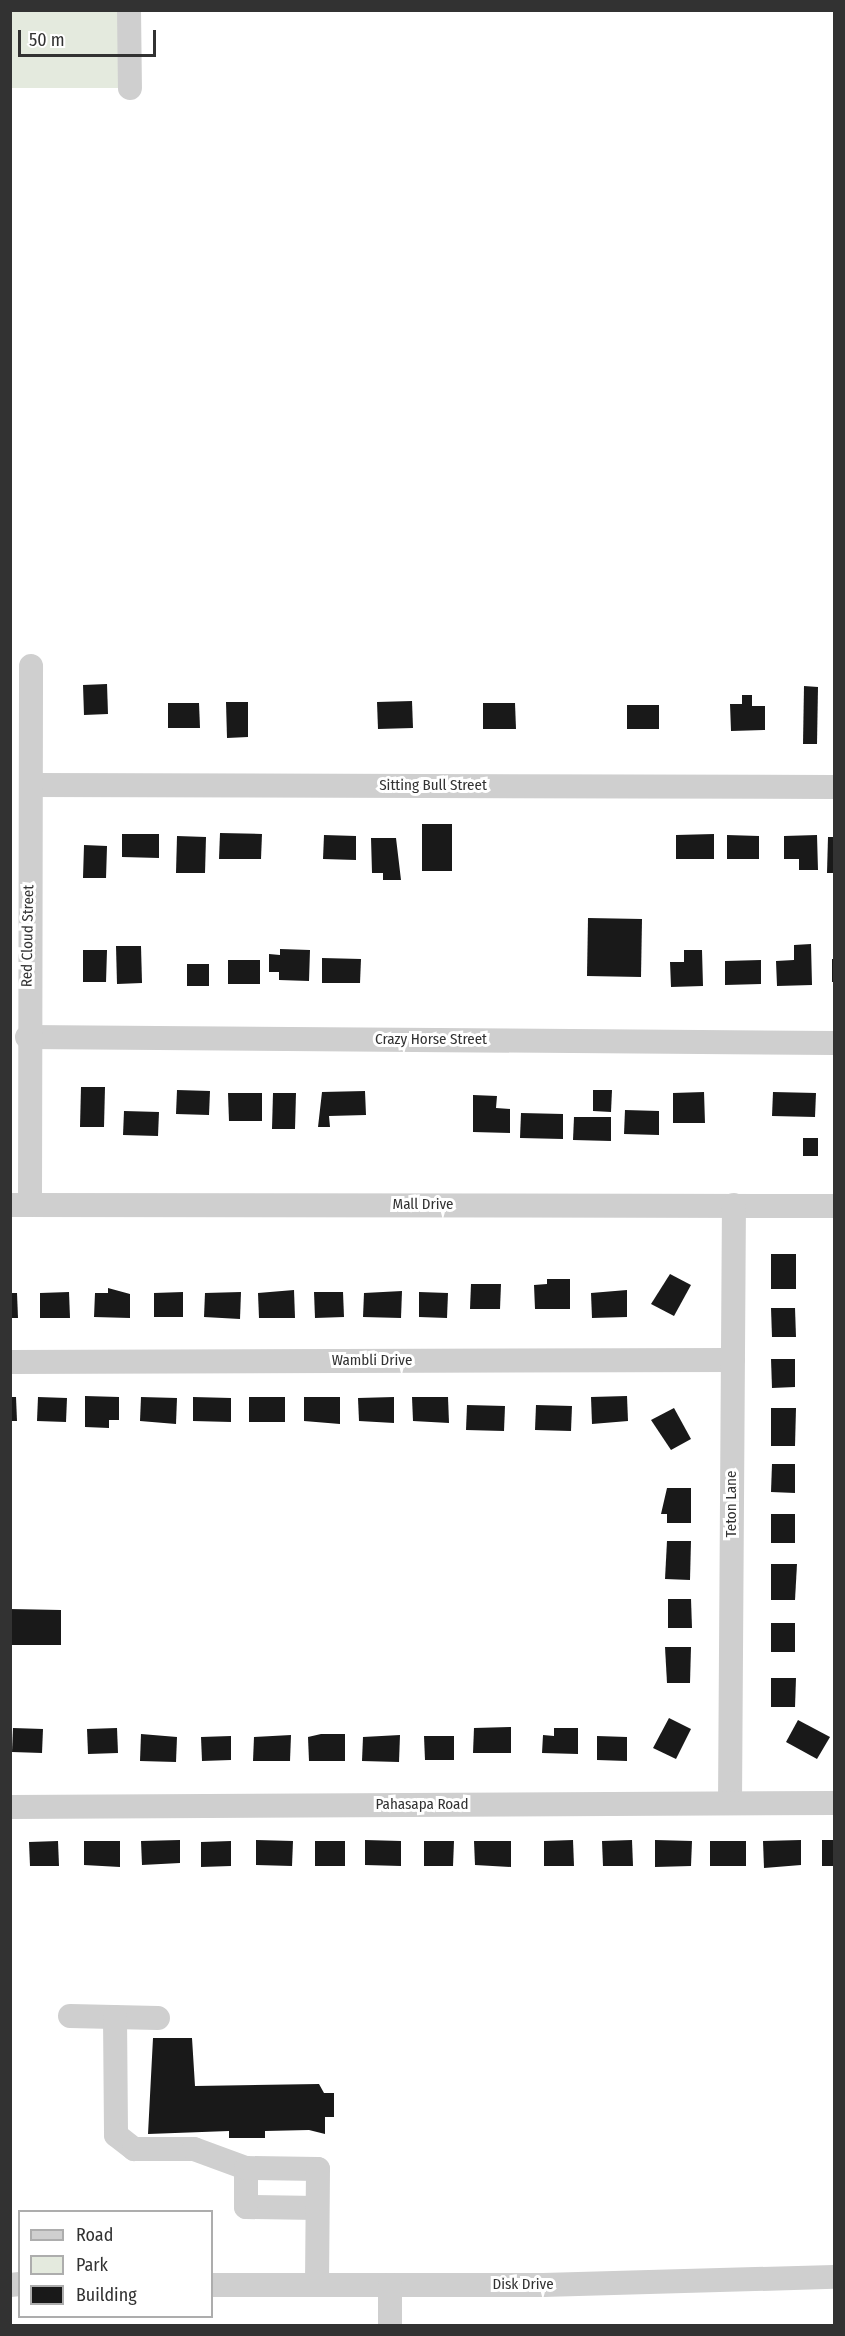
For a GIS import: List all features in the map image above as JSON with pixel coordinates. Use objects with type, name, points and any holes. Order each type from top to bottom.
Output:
[{"type":"street","points":[[129,10],[130,88]]},
{"type":"street","name":"Red Cloud Street","points":[[20,1205],[27,1037],[31,666]]},
{"type":"street","name":"Sitting Bull Street","points":[[31,785],[834,787]]},
{"type":"street","name":"Crazy Horse Street","points":[[27,1037],[834,1043]]},
{"type":"street","name":"Mall Drive","points":[[20,1205],[834,1206]]},
{"type":"street","name":"Teton Lane","points":[[730,1803],[734,1205]]},
{"type":"street","name":"Wambli Drive","points":[[10,1362],[733,1360]]},
{"type":"street","name":"Pahasapa Road","points":[[10,1807],[834,1803]]},
{"type":"street","points":[[70,2016],[158,2018]]},
{"type":"street","points":[[115,2017],[116,2135],[134,2150],[194,2150],[246,2168],[318,2169],[316,2285]]},
{"type":"street","points":[[246,2168],[246,2207],[316,2208]]},
{"type":"street","name":"Disk Drive","points":[[213,2285],[390,2285],[834,2277]]},
{"type":"street","points":[[390,2285],[390,2325]]},
{"type":"green space","points":[[10,11],[129,11],[130,88],[11,88]]},
{"type":"building","points":[[107,684],[108,714],[84,715],[83,685]]},
{"type":"building","points":[[804,686],[818,687],[817,744],[803,744]]},
{"type":"building","points":[[742,695],[752,695],[752,706],[765,706],[765,730],[731,731],[730,704],[742,704]]},
{"type":"building","points":[[412,701],[413,728],[378,729],[377,702]]},
{"type":"building","points":[[226,702],[248,702],[248,737],[227,738]]},
{"type":"building","points":[[168,703],[199,703],[200,728],[168,728]]},
{"type":"building","points":[[483,703],[515,703],[516,729],[483,729]]},
{"type":"building","points":[[627,705],[659,705],[659,729],[627,729]]},
{"type":"building","points":[[422,824],[452,824],[452,871],[422,871]]},
{"type":"building","points":[[220,833],[262,834],[261,859],[219,859]]},
{"type":"building","points":[[122,834],[159,834],[159,858],[122,857]]},
{"type":"building","points":[[714,834],[714,859],[676,859],[676,835]]},
{"type":"building","points":[[324,835],[356,836],[356,860],[323,859]]},
{"type":"building","points":[[727,835],[759,836],[759,859],[727,859]]},
{"type":"building","points":[[817,835],[818,870],[799,870],[799,859],[784,859],[784,836]]},
{"type":"building","points":[[177,836],[206,837],[205,873],[176,873]]},
{"type":"building","points":[[828,837],[834,837],[834,873],[827,873]]},
{"type":"building","points":[[371,838],[396,838],[401,880],[383,880],[383,873],[372,873]]},
{"type":"building","points":[[84,845],[107,846],[106,878],[83,878]]},
{"type":"building","points":[[588,918],[642,919],[641,977],[587,976]]},
{"type":"building","points":[[811,944],[812,985],[777,986],[776,961],[794,960],[794,945]]},
{"type":"building","points":[[116,946],[141,946],[142,983],[117,984]]},
{"type":"building","points":[[280,949],[310,950],[309,981],[279,980],[279,972],[269,972],[269,954],[280,955]]},
{"type":"building","points":[[83,950],[107,950],[106,982],[83,982]]},
{"type":"building","points":[[684,950],[702,950],[703,986],[671,987],[670,962],[684,962]]},
{"type":"building","points":[[322,958],[361,959],[360,983],[322,983]]},
{"type":"building","points":[[832,959],[834,959],[834,982],[832,982]]},
{"type":"building","points":[[228,960],[260,960],[260,984],[228,984]]},
{"type":"building","points":[[761,960],[761,984],[725,985],[725,961]]},
{"type":"building","points":[[187,964],[209,964],[209,986],[187,986]]},
{"type":"building","points":[[81,1087],[105,1087],[104,1127],[80,1127]]},
{"type":"building","points":[[177,1090],[210,1091],[209,1115],[176,1114]]},
{"type":"building","points":[[593,1090],[612,1090],[611,1112],[593,1111]]},
{"type":"building","points":[[365,1091],[366,1115],[329,1116],[330,1127],[318,1127],[322,1092]]},
{"type":"building","points":[[704,1092],[705,1123],[673,1123],[673,1093]]},
{"type":"building","points":[[773,1092],[816,1093],[815,1117],[772,1116]]},
{"type":"building","points":[[228,1093],[262,1093],[262,1121],[229,1121]]},
{"type":"building","points":[[273,1093],[296,1093],[295,1129],[272,1129]]},
{"type":"building","points":[[473,1095],[497,1096],[496,1108],[510,1109],[510,1133],[473,1132]]},
{"type":"building","points":[[625,1110],[659,1111],[659,1135],[624,1134]]},
{"type":"building","points":[[124,1111],[159,1112],[158,1136],[123,1135]]},
{"type":"building","points":[[521,1113],[563,1114],[563,1139],[520,1138]]},
{"type":"building","points":[[574,1117],[611,1117],[611,1141],[573,1140]]},
{"type":"building","points":[[803,1138],[818,1138],[818,1156],[803,1156]]},
{"type":"building","points":[[771,1254],[796,1254],[796,1289],[771,1289]]},
{"type":"building","points":[[670,1274],[691,1285],[674,1316],[651,1304]]},
{"type":"building","points":[[547,1279],[570,1279],[570,1309],[535,1309],[534,1285],[547,1284]]},
{"type":"building","points":[[471,1284],[501,1284],[500,1309],[470,1309]]},
{"type":"building","points":[[108,1288],[130,1294],[130,1318],[94,1317],[95,1293],[108,1293]]},
{"type":"building","points":[[294,1290],[295,1318],[259,1318],[258,1293]]},
{"type":"building","points":[[627,1290],[627,1317],[592,1318],[591,1293]]},
{"type":"building","points":[[402,1291],[401,1318],[363,1317],[364,1293]]},
{"type":"building","points":[[69,1292],[70,1318],[40,1318],[40,1293]]},
{"type":"building","points":[[183,1292],[183,1317],[154,1317],[154,1293]]},
{"type":"building","points":[[241,1292],[240,1319],[204,1317],[205,1293]]},
{"type":"building","points":[[314,1292],[343,1292],[344,1317],[315,1318]]},
{"type":"building","points":[[419,1292],[448,1293],[447,1318],[419,1317]]},
{"type":"building","points":[[10,1293],[17,1293],[18,1318],[10,1318]]},
{"type":"building","points":[[771,1308],[795,1308],[796,1337],[772,1337]]},
{"type":"building","points":[[771,1359],[795,1359],[795,1387],[772,1388]]},
{"type":"building","points":[[85,1396],[119,1397],[119,1420],[109,1420],[109,1428],[85,1427]]},
{"type":"building","points":[[627,1396],[628,1421],[592,1424],[591,1397]]},
{"type":"building","points":[[10,1397],[16,1397],[17,1421],[10,1421]]},
{"type":"building","points":[[38,1397],[67,1398],[66,1422],[37,1421]]},
{"type":"building","points":[[141,1397],[177,1398],[176,1424],[140,1421]]},
{"type":"building","points":[[193,1397],[231,1398],[231,1422],[193,1421]]},
{"type":"building","points":[[249,1397],[285,1397],[285,1422],[249,1422]]},
{"type":"building","points":[[304,1397],[340,1397],[340,1424],[304,1421]]},
{"type":"building","points":[[394,1397],[394,1423],[359,1421],[358,1398]]},
{"type":"building","points":[[412,1397],[448,1397],[449,1423],[413,1421]]},
{"type":"building","points":[[467,1405],[505,1406],[504,1431],[466,1430]]},
{"type":"building","points":[[536,1405],[572,1406],[571,1431],[535,1430]]},
{"type":"building","points":[[674,1408],[691,1439],[671,1450],[651,1420]]},
{"type":"building","points":[[771,1408],[796,1408],[795,1446],[771,1446]]},
{"type":"building","points":[[772,1464],[795,1464],[795,1493],[771,1492]]},
{"type":"building","points":[[667,1488],[691,1488],[691,1523],[667,1523],[667,1514],[661,1514]]},
{"type":"building","points":[[771,1514],[795,1514],[795,1543],[771,1543]]},
{"type":"building","points":[[667,1541],[691,1541],[690,1580],[665,1579]]},
{"type":"building","points":[[771,1564],[797,1564],[795,1600],[771,1600]]},
{"type":"building","points":[[668,1599],[691,1599],[692,1628],[668,1628]]},
{"type":"building","points":[[10,1609],[61,1610],[61,1645],[10,1645]]},
{"type":"building","points":[[771,1623],[795,1623],[795,1652],[771,1652]]},
{"type":"building","points":[[665,1647],[691,1647],[690,1683],[667,1683]]},
{"type":"building","points":[[771,1678],[796,1678],[795,1707],[771,1707]]},
{"type":"building","points":[[669,1718],[691,1729],[676,1759],[653,1748]]},
{"type":"building","points":[[798,1720],[830,1737],[817,1759],[786,1742]]},
{"type":"building","points":[[511,1727],[511,1753],[473,1753],[474,1728]]},
{"type":"building","points":[[13,1728],[43,1729],[42,1753],[12,1752]]},
{"type":"building","points":[[117,1728],[118,1753],[88,1754],[87,1729]]},
{"type":"building","points":[[554,1728],[578,1728],[578,1754],[542,1753],[543,1735],[554,1736]]},
{"type":"building","points":[[141,1734],[177,1737],[176,1762],[140,1761]]},
{"type":"building","points":[[321,1734],[345,1734],[345,1761],[309,1761],[308,1737]]},
{"type":"building","points":[[291,1735],[290,1761],[253,1761],[254,1737]]},
{"type":"building","points":[[400,1735],[399,1762],[362,1761],[363,1737]]},
{"type":"building","points":[[231,1736],[231,1760],[202,1761],[201,1737]]},
{"type":"building","points":[[424,1736],[454,1736],[454,1760],[425,1760]]},
{"type":"building","points":[[597,1736],[627,1737],[627,1761],[597,1760]]},
{"type":"building","points":[[180,1840],[180,1863],[142,1865],[141,1841]]},
{"type":"building","points":[[256,1840],[293,1841],[292,1866],[256,1865]]},
{"type":"building","points":[[365,1840],[401,1841],[401,1866],[365,1865]]},
{"type":"building","points":[[573,1840],[574,1866],[544,1866],[544,1841]]},
{"type":"building","points":[[632,1840],[633,1866],[603,1866],[602,1841]]},
{"type":"building","points":[[655,1840],[692,1841],[691,1866],[655,1867]]},
{"type":"building","points":[[801,1840],[801,1865],[764,1868],[763,1841]]},
{"type":"building","points":[[822,1840],[834,1840],[834,1866],[822,1866]]},
{"type":"building","points":[[58,1841],[59,1866],[30,1866],[29,1842]]},
{"type":"building","points":[[84,1841],[120,1841],[120,1867],[84,1865]]},
{"type":"building","points":[[231,1841],[231,1866],[201,1867],[201,1842]]},
{"type":"building","points":[[315,1841],[345,1841],[345,1866],[315,1866]]},
{"type":"building","points":[[424,1841],[454,1841],[453,1866],[424,1866]]},
{"type":"building","points":[[474,1841],[511,1841],[511,1867],[475,1865]]},
{"type":"building","points":[[710,1841],[746,1841],[746,1866],[710,1866]]},
{"type":"building","points":[[153,2038],[192,2038],[195,2086],[319,2084],[324,2093],[334,2093],[334,2117],[325,2117],[325,2134],[309,2130],[265,2131],[265,2138],[229,2138],[229,2131],[148,2134]]}]
